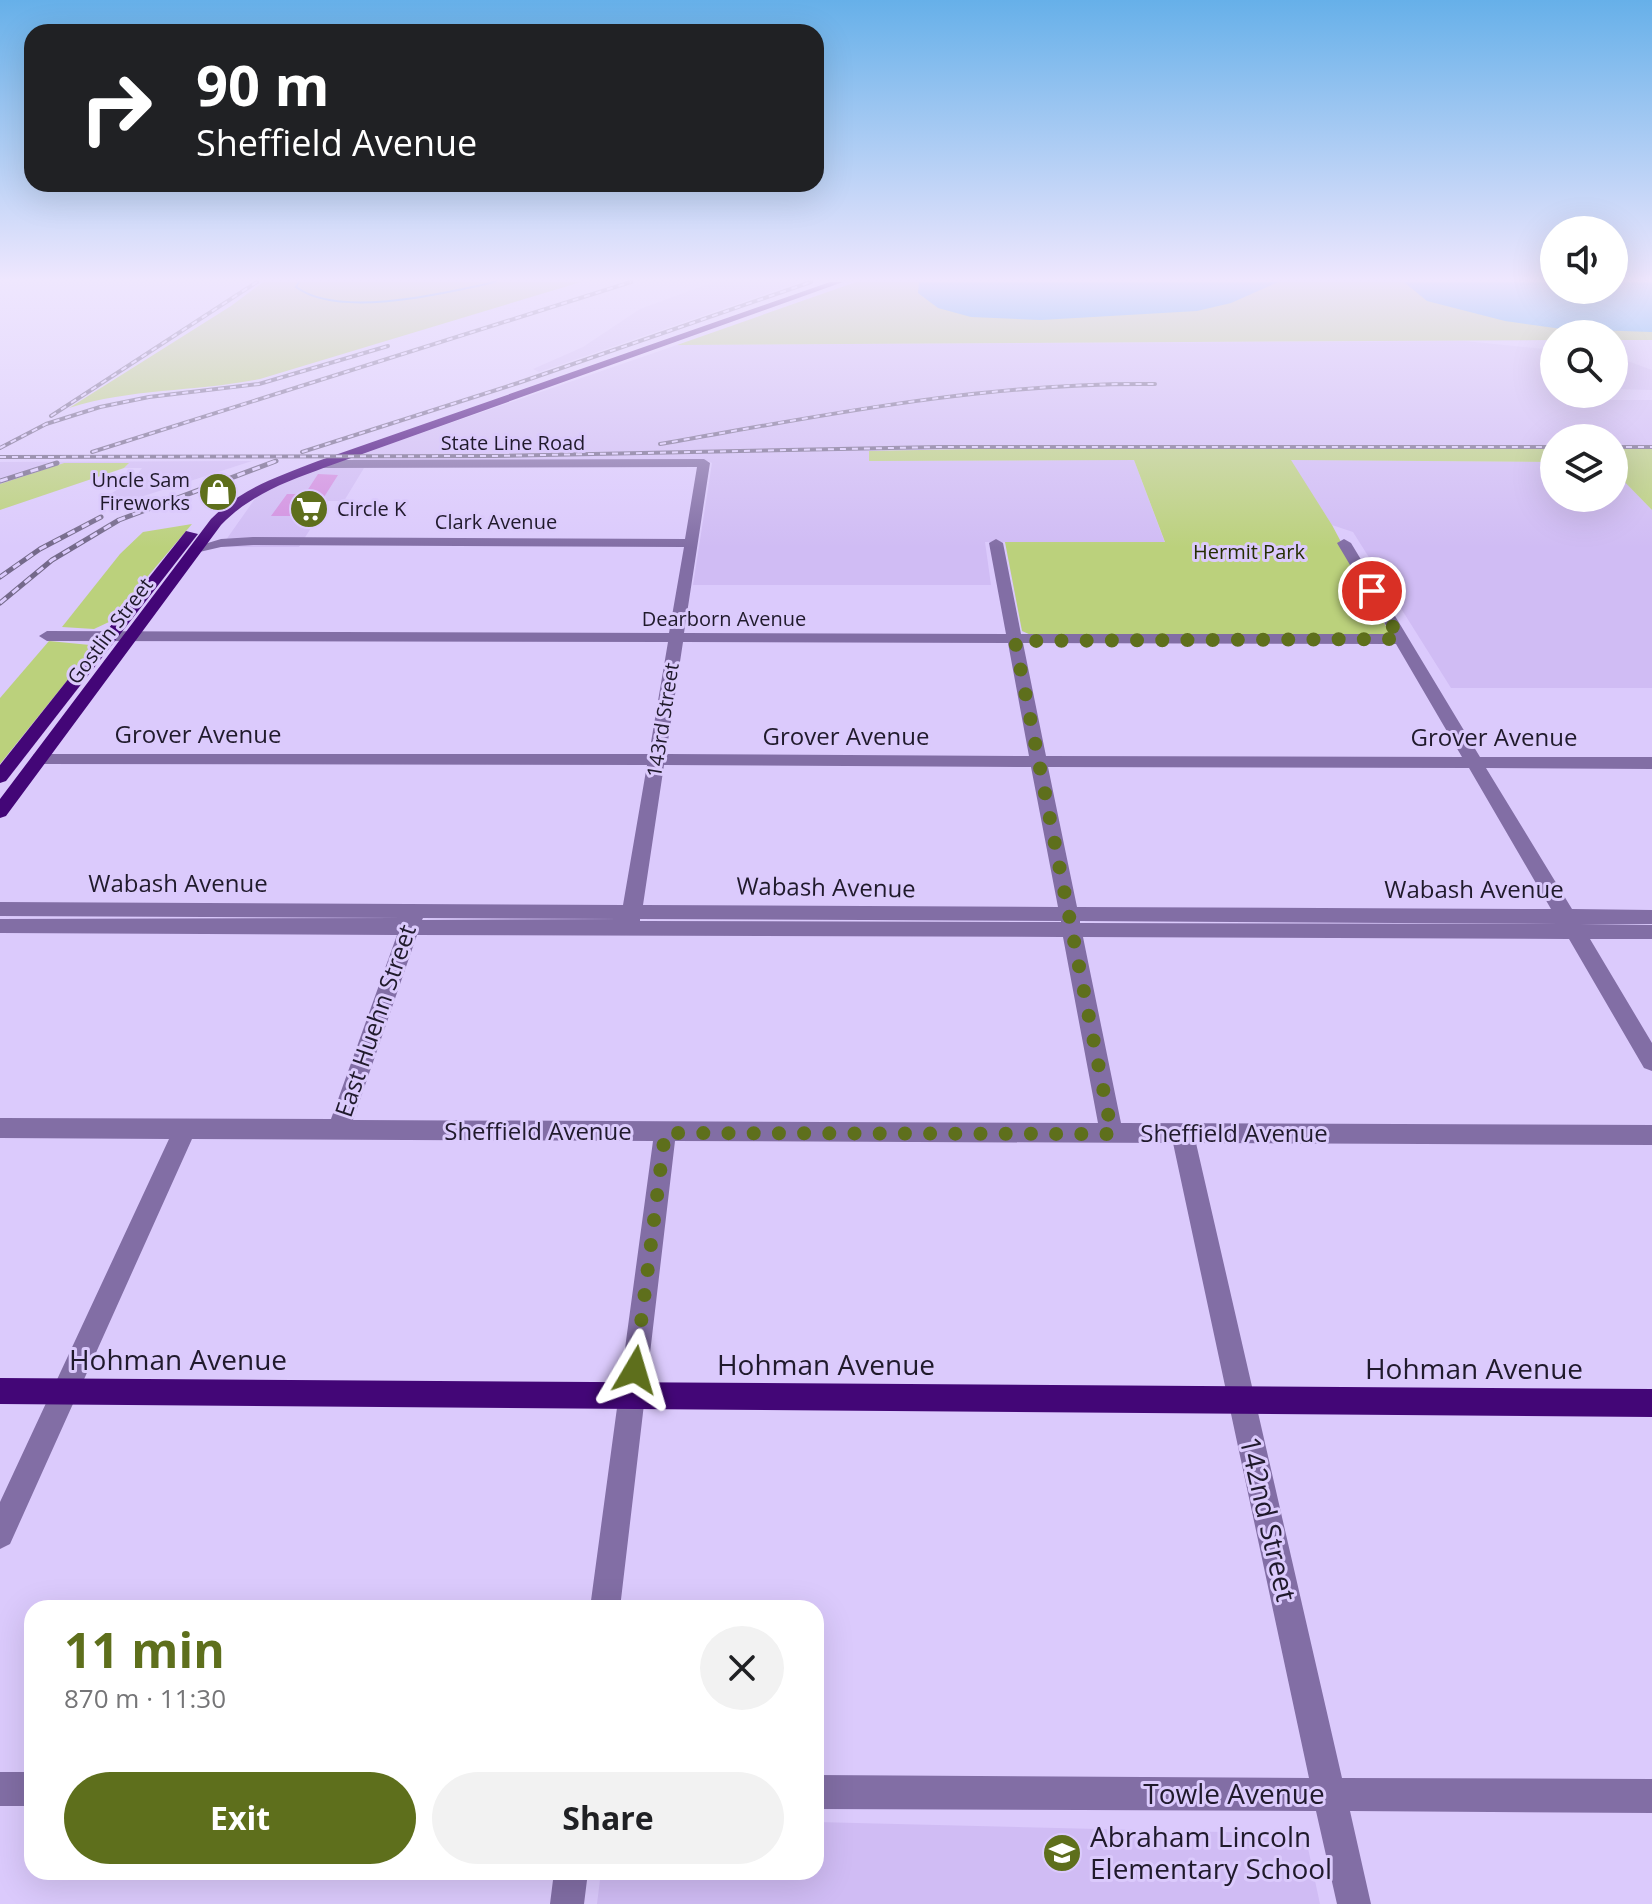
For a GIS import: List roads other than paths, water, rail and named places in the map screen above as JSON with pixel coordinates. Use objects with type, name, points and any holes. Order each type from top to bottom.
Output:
[{"type":"main road","name":"Gostlin Street","points":[[0,777],[202,520],[226,502],[322,464],[586,371]]},
{"type":"main road","name":"Gostlin Street","points":[[0,812],[208,532],[235,503],[263,487]]},
{"type":"main road","name":"Hohman Avenue","points":[[0,1391],[1652,1403]]},
{"type":"street","name":"State Line Road","points":[[322,464],[704,463]]},
{"type":"street","name":"143rd Street","points":[[630,920],[704,463]]},
{"type":"street","name":"Clark Avenue","points":[[208,532],[225,538],[253,541]]},
{"type":"street","name":"Clark Avenue","points":[[195,549],[253,541],[691,543]]},
{"type":"street","points":[[996,543],[1112,1134]]},
{"type":"street","points":[[1344,543],[1652,1062]]},
{"type":"street","name":"Dearborn Avenue","points":[[47,636],[1015,641],[1400,639]]},
{"type":"street","name":"Grover Avenue","points":[[40,758],[1652,763]]},
{"type":"street","name":"Wabash Avenue","points":[[0,909],[412,920]]},
{"type":"street","name":"Wabash Avenue","points":[[0,926],[412,920],[1570,924],[1652,917]]},
{"type":"street","name":"East Huehn Street","points":[[338,1131],[412,920]]},
{"type":"street","name":"Wabash Avenue","points":[[1570,924],[1652,932]]},
{"type":"street","name":"Sheffield Avenue","points":[[0,1128],[1652,1135]]},
{"type":"street","points":[[0,1534],[185,1129]]},
{"type":"street","points":[[606,1600],[665,1133]]},
{"type":"street","name":"142nd Street","points":[[1182,1134],[1354,1904]]},
{"type":"street","points":[[0,1789],[24,1789]]},
{"type":"street","name":"Towle Avenue","points":[[824,1792],[1652,1796]]},
{"type":"street","points":[[567,1904],[570,1880]]},
{"type":"railway","points":[[51,416],[120,371]]},
{"type":"railway","points":[[0,448],[46,424],[100,407],[149,397],[259,384],[304,371]]},
{"type":"railway","points":[[92,452],[349,371]]},
{"type":"railway","points":[[302,452],[553,371]]},
{"type":"railway","points":[[660,444],[968,394],[1030,388],[1155,384]]},
{"type":"railway","points":[[0,457],[494,456],[940,447],[1540,447]]},
{"type":"railway","points":[[1628,447],[1652,447]]},
{"type":"railway","points":[[0,603],[52,560],[119,520],[276,461],[271,463]]},
{"type":"railway","points":[[0,481],[57,463]]},
{"type":"railway","points":[[0,577],[40,549],[101,517]]},
{"type":"place","name":"Uncle Sam Fireworks","points":[[218,492]]},
{"type":"place","name":"Circle K","points":[[309,509]]},
{"type":"place","name":"Abraham Lincoln Elementary School","points":[[1062,1853]]},
{"type":"park label","name":"Hermit Park","points":[[1249,552]]}]
